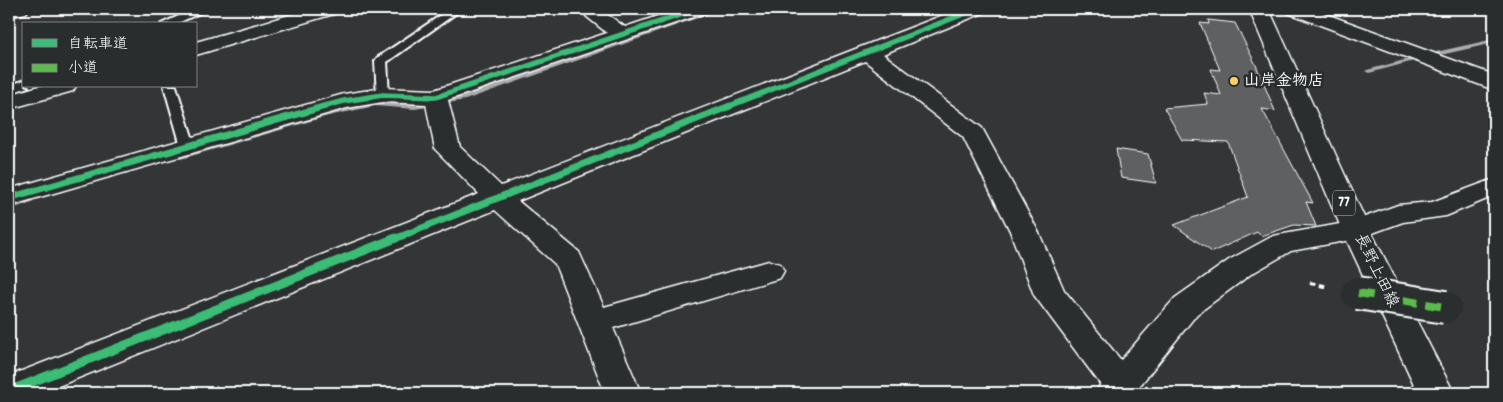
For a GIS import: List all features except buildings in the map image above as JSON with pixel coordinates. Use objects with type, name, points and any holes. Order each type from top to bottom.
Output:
[{"type":"street","points":[[9,11],[19,9]]},
{"type":"street","points":[[198,47],[330,9]]},
{"type":"street","points":[[9,198],[344,101],[383,94],[436,96],[698,9]]},
{"type":"street","points":[[9,391],[976,9]]},
{"type":"street","name":"長野上田線","points":[[1259,9],[1356,230],[1436,393]]},
{"type":"street","points":[[1296,9],[1494,83]]},
{"type":"street","points":[[596,16],[623,35]]},
{"type":"street","points":[[867,52],[973,133],[1024,232],[1050,294],[1118,389],[1186,306],[1240,267],[1283,243],[1356,230],[1398,214],[1436,210],[1494,186]]},
{"type":"street","points":[[9,102],[58,88]]},
{"type":"street","points":[[436,96],[448,149],[498,198],[568,259],[623,393]]},
{"type":"street","points":[[594,322],[769,271]]},
{"type":"street","points":[[1358,293],[1445,307]]},
{"type":"lane","points":[[9,16],[26,9]]},
{"type":"lane","points":[[171,22],[204,9]]},
{"type":"lane","points":[[434,9],[444,18]]},
{"type":"lane","points":[[383,94],[381,61],[457,9]]},
{"type":"lane","points":[[9,90],[22,85]]},
{"type":"lane","points":[[171,88],[188,146]]},
{"type":"waterway","points":[[178,157],[327,114],[375,104],[415,107],[462,98],[720,9]]},
{"type":"waterway","points":[[1427,56],[1494,41]]},
{"type":"waterway","points":[[1369,71],[1412,60]]},
{"type":"waterway","points":[[9,207],[29,200]]},
{"type":"marked path","points":[[1358,293],[1445,307]]},
{"type":"cycle path","points":[[9,198],[344,101],[383,95],[436,97],[698,9]]},
{"type":"cycle path","points":[[9,391],[976,9]]},
{"type":"place","name":"山岸金物店","points":[[1234,81]]}]
